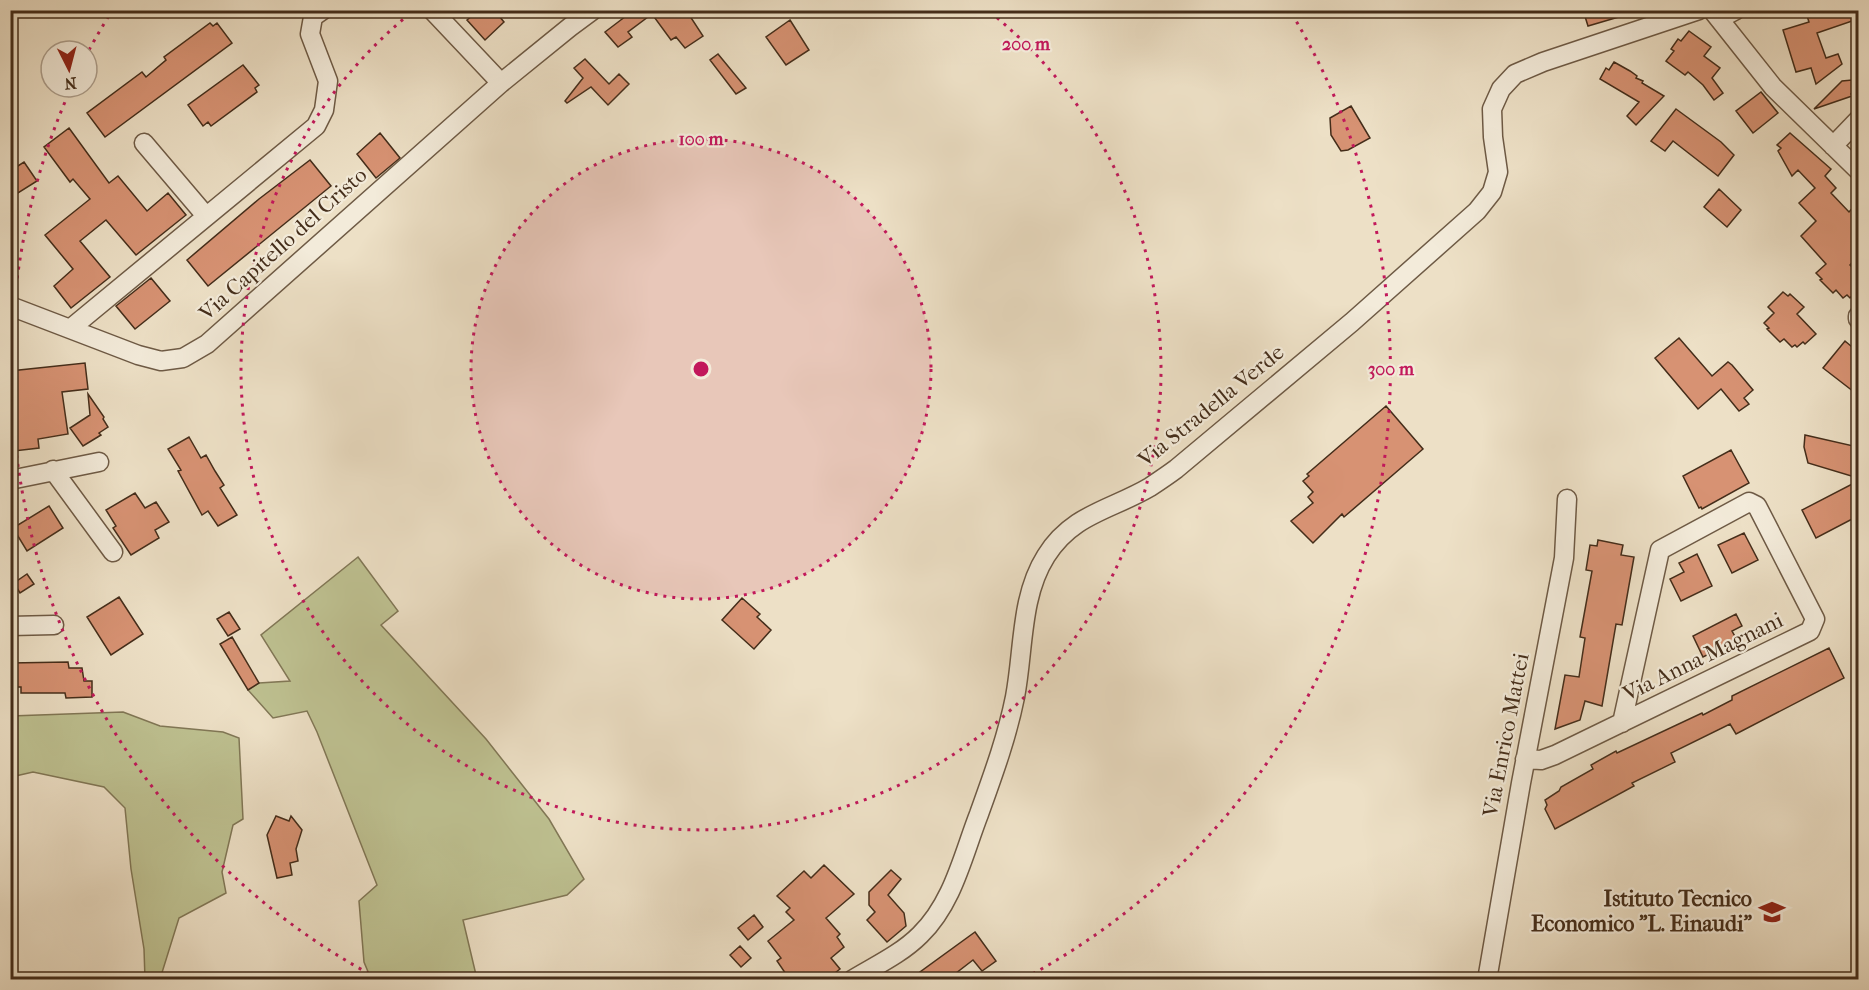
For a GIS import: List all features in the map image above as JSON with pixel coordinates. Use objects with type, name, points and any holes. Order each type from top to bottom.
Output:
[{"type":"street","points":[[70,329],[316,126],[324,110],[328,81],[310,34],[313,17],[324,10]]},
{"type":"street","points":[[432,10],[501,83]]},
{"type":"street","name":"Via Capitello del Cristo","points":[[10,306],[138,355],[161,361],[183,358],[207,344],[501,83],[593,10]]},
{"type":"street","name":"Via Stradella Verde","points":[[852,980],[892,957],[920,936],[939,914],[952,888],[1007,731],[1015,696],[1032,582],[1046,555],[1063,534],[1087,516],[1150,487],[1176,469],[1352,322],[1477,211],[1492,192],[1498,172],[1492,109],[1501,89],[1515,74],[1543,62],[1699,10]]},
{"type":"street","points":[[1736,10],[1716,15],[1773,87],[1858,170]]},
{"type":"street","points":[[1833,146],[1858,120]]},
{"type":"street","points":[[144,143],[206,216]]},
{"type":"street","points":[[10,480],[99,462]]},
{"type":"street","points":[[53,470],[113,552]]},
{"type":"street","name":"Via Enrico Mattei","points":[[1487,980],[1525,759],[1564,558],[1567,499]]},
{"type":"street","name":"Via Anna Magnani","points":[[1525,759],[1541,760],[1555,755],[1648,711],[1810,631],[1815,619],[1757,506],[1749,502],[1660,550],[1622,723]]},
{"type":"street","points":[[10,626],[54,625]]},
{"type":"street","points":[[1630,690],[1648,711]]},
{"type":"green space","points":[[358,557],[398,611],[381,625],[486,739],[549,819],[584,879],[567,895],[463,920],[477,979],[371,979],[364,962],[359,901],[377,885],[317,732],[307,711],[273,718],[248,690],[259,683],[290,681],[261,635]]},
{"type":"green space","points":[[123,712],[160,726],[223,732],[239,738],[243,819],[233,825],[222,872],[226,893],[179,918],[160,979],[145,979],[144,949],[131,869],[125,808],[104,787],[33,772],[11,777],[11,716]]},
{"type":"building","points":[[479,10],[494,10],[504,22],[485,40],[467,20]]},
{"type":"building","points":[[634,10],[686,10],[703,36],[685,48],[676,37],[671,40],[652,14],[628,32],[632,37],[618,47],[605,32]]},
{"type":"building","points":[[1583,10],[1628,10],[1629,14],[1588,26]]},
{"type":"building","points":[[1805,10],[1858,10],[1858,19],[1817,33],[1826,58],[1838,54],[1842,64],[1816,84],[1811,68],[1796,72],[1783,30],[1809,22]]},
{"type":"building","points":[[790,20],[809,50],[786,65],[766,37]]},
{"type":"building","points":[[210,23],[213,26],[217,23],[232,43],[105,137],[87,113],[142,72],[146,77],[166,60],[164,57]]},
{"type":"building","points":[[1689,31],[1711,47],[1704,56],[1720,68],[1712,78],[1723,93],[1714,100],[1703,85],[1688,72],[1685,75],[1666,61],[1674,51],[1671,49],[1678,39],[1681,41]]},
{"type":"building","points":[[718,54],[746,88],[736,94],[710,60]]},
{"type":"building","points":[[585,59],[609,84],[619,74],[629,84],[608,105],[591,87],[567,103],[565,101],[583,78],[574,68]]},
{"type":"building","points":[[1614,62],[1664,96],[1636,125],[1627,116],[1639,102],[1600,79],[1606,68],[1609,70]]},
{"type":"building","points":[[243,65],[259,85],[255,88],[257,92],[211,126],[208,122],[203,126],[188,105]]},
{"type":"building","points":[[1852,80],[1856,92],[1851,94],[1852,96],[1814,109],[1842,81]]},
{"type":"building","points":[[1761,92],[1778,113],[1753,133],[1736,111]]},
{"type":"building","points":[[1351,106],[1370,138],[1348,150],[1341,151],[1331,135],[1330,118]]},
{"type":"building","points":[[1676,109],[1721,142],[1734,155],[1718,176],[1673,141],[1665,151],[1651,141]]},
{"type":"building","points":[[69,128],[109,183],[118,176],[147,211],[168,193],[186,215],[136,255],[106,220],[80,241],[110,277],[71,308],[54,286],[73,269],[45,235],[90,199],[73,179],[70,182],[44,147]]},
{"type":"building","points":[[380,133],[400,158],[376,178],[357,154]]},
{"type":"building","points":[[1790,133],[1831,169],[1825,176],[1836,188],[1831,193],[1849,212],[1858,202],[1858,256],[1850,265],[1858,273],[1858,289],[1850,298],[1847,295],[1843,298],[1836,290],[1833,293],[1820,280],[1822,279],[1816,273],[1826,264],[1801,236],[1816,221],[1799,203],[1815,188],[1798,170],[1792,176],[1778,151],[1781,148],[1777,145]]},
{"type":"building","points":[[310,160],[331,186],[208,286],[187,260],[259,199]]},
{"type":"building","points":[[24,162],[37,181],[10,198],[10,171]]},
{"type":"building","points":[[1719,189],[1741,210],[1727,227],[1704,207]]},
{"type":"building","points":[[151,278],[170,301],[135,329],[116,306]]},
{"type":"building","points":[[1783,292],[1788,296],[1790,294],[1804,307],[1797,314],[1816,334],[1805,344],[1803,342],[1797,347],[1795,345],[1792,347],[1784,339],[1780,342],[1764,323],[1774,313],[1768,307]]},
{"type":"building","points":[[1679,338],[1712,376],[1728,362],[1732,365],[1753,390],[1744,398],[1749,404],[1739,411],[1721,389],[1698,409],[1655,358]]},
{"type":"building","points":[[1845,341],[1858,352],[1858,395],[1823,368]]},
{"type":"building","points":[[85,363],[88,389],[62,392],[68,434],[38,439],[39,448],[14,451],[10,426],[10,371]]},
{"type":"building","points":[[88,394],[108,427],[99,433],[101,435],[83,446],[70,428],[90,415]]},
{"type":"building","points":[[1386,406],[1423,449],[1344,517],[1342,514],[1313,543],[1291,521],[1313,503],[1308,497],[1313,492],[1303,481],[1309,476],[1307,474]]},
{"type":"building","points":[[1805,435],[1858,447],[1858,478],[1808,463],[1804,447]]},
{"type":"building","points":[[189,437],[201,458],[206,455],[224,485],[220,488],[237,515],[218,526],[208,511],[202,515],[178,471],[181,470],[168,449]]},
{"type":"building","points":[[1731,450],[1749,483],[1702,509],[1699,508],[1683,476]]},
{"type":"building","points":[[1858,481],[1858,516],[1816,538],[1802,510]]},
{"type":"building","points":[[135,493],[145,508],[156,502],[169,522],[155,530],[159,538],[131,555],[113,528],[116,526],[106,510]]},
{"type":"building","points":[[49,506],[63,528],[27,551],[13,528]]},
{"type":"building","points":[[1744,533],[1758,560],[1732,573],[1718,545]]},
{"type":"building","points":[[1598,540],[1623,545],[1621,555],[1634,557],[1622,625],[1616,624],[1602,706],[1585,701],[1580,720],[1555,729],[1565,675],[1579,677],[1585,638],[1580,637],[1592,571],[1586,570],[1590,545],[1597,546]]},
{"type":"building","points":[[1697,554],[1712,586],[1681,601],[1670,579],[1684,572],[1679,563]]},
{"type":"building","points":[[27,574],[34,584],[20,593],[14,583]]},
{"type":"building","points":[[119,597],[143,634],[111,655],[87,617]]},
{"type":"building","points":[[742,598],[760,614],[757,617],[771,630],[754,649],[722,620]]},
{"type":"building","points":[[229,612],[240,629],[228,636],[217,619]]},
{"type":"building","points":[[1736,614],[1742,626],[1732,631],[1737,640],[1703,657],[1693,636]]},
{"type":"building","points":[[232,637],[259,683],[248,690],[220,644]]},
{"type":"building","points":[[1829,648],[1844,678],[1736,734],[1730,724],[1671,753],[1675,762],[1632,783],[1634,786],[1555,829],[1545,809],[1547,805],[1545,800],[1559,791],[1561,787],[1593,769],[1591,765],[1616,751],[1617,753],[1702,713],[1703,715],[1732,700],[1732,696]]},
{"type":"building","points":[[68,662],[69,668],[82,668],[84,681],[92,681],[92,697],[66,698],[65,693],[21,693],[21,687],[10,687],[10,663]]},
{"type":"building","points":[[276,816],[289,821],[291,816],[302,830],[296,849],[298,861],[290,863],[292,875],[277,878],[267,835]]},
{"type":"building","points":[[824,865],[854,894],[826,918],[840,934],[837,937],[844,947],[831,958],[840,969],[826,980],[790,980],[777,961],[781,958],[768,941],[794,920],[786,912],[790,908],[777,896],[804,871],[811,878]]},
{"type":"building","points":[[891,870],[901,879],[888,895],[904,913],[906,926],[887,942],[867,920],[875,912],[869,905],[869,892]]},
{"type":"building","points":[[754,915],[763,927],[748,940],[738,928]]},
{"type":"building","points":[[975,932],[996,961],[982,971],[973,960],[947,980],[925,980],[920,972]]},
{"type":"building","points":[[740,946],[751,958],[741,967],[730,955]]},
{"type":"place","name":"Istituto Tecnico Economico \"L. Einaudi\"","points":[[1772,912]]}]
